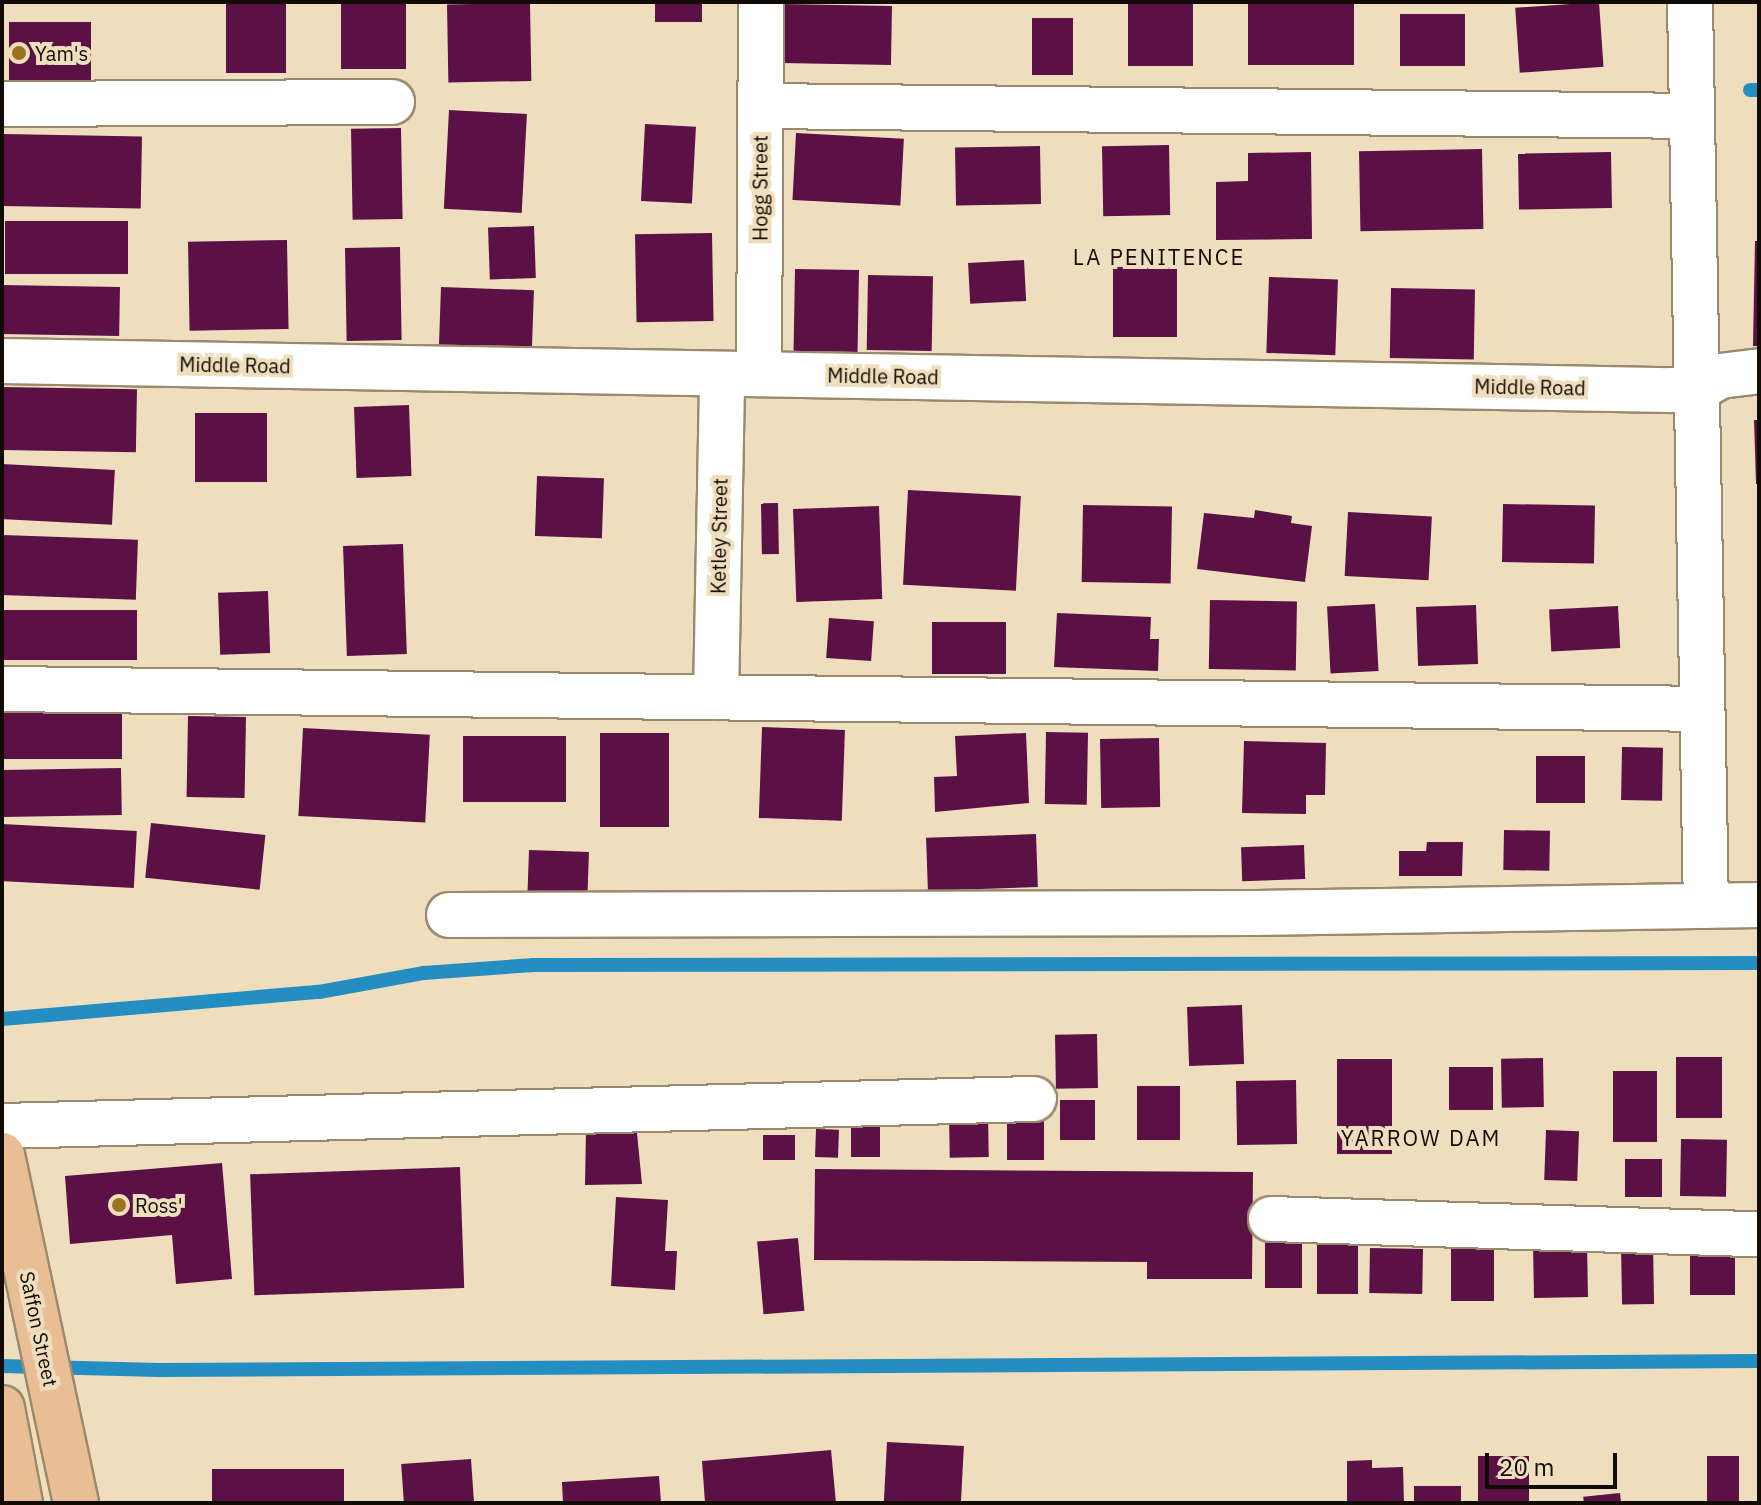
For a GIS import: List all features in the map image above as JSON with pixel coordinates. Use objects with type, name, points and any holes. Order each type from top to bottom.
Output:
[{"type":"main road","name":"Saffon Street","points":[[2,1155],[76,1503]]},
{"type":"main road","points":[[2,1408],[20,1503]]},
{"type":"street","name":"Hogg Street","points":[[740,374],[760,106],[761,2]]},
{"type":"street","points":[[1690,2],[1706,906]]},
{"type":"street","points":[[2,104],[392,102]]},
{"type":"street","points":[[760,106],[1692,116]]},
{"type":"street","name":"Middle Road","points":[[2,361],[1696,390],[1720,376],[1759,371]]},
{"type":"street","name":"Ketley Street","points":[[716,697],[740,374]]},
{"type":"street","points":[[2,689],[1701,709]]},
{"type":"street","points":[[449,915],[933,915],[1759,905]]},
{"type":"street","points":[[2,1126],[1034,1099]]},
{"type":"street","points":[[1271,1219],[1759,1234]]},
{"type":"building","points":[[226,2],[286,2],[286,73],[226,73]]},
{"type":"building","points":[[341,2],[406,2],[406,69],[341,69]]},
{"type":"building","points":[[655,2],[702,2],[702,22],[655,22]]},
{"type":"building","points":[[1128,2],[1193,2],[1193,66],[1128,66]]},
{"type":"building","points":[[1248,2],[1354,2],[1354,65],[1248,65]]},
{"type":"building","points":[[1599,2],[1604,67],[1520,73],[1515,8]]},
{"type":"building","points":[[530,3],[531,81],[448,82],[447,4]]},
{"type":"building","points":[[783,4],[892,6],[891,65],[782,63]]},
{"type":"building","points":[[1400,14],[1465,14],[1465,66],[1400,66]]},
{"type":"building","points":[[1032,18],[1073,18],[1073,75],[1032,75]]},
{"type":"building","points":[[9,22],[91,22],[91,81],[9,81]]},
{"type":"building","points":[[449,110],[527,114],[522,213],[444,209]]},
{"type":"building","points":[[645,124],[696,127],[692,204],[641,201]]},
{"type":"building","points":[[401,128],[403,219],[353,220],[351,129]]},
{"type":"building","points":[[796,133],[904,139],[900,206],[792,200]]},
{"type":"building","points":[[4,134],[142,136],[141,208],[3,206]]},
{"type":"building","points":[[1169,145],[1170,215],[1103,216],[1102,146]]},
{"type":"building","points":[[1040,146],[1041,204],[956,205],[955,147]]},
{"type":"building","points":[[1482,149],[1483,229],[1360,231],[1359,151]]},
{"type":"building","points":[[1311,152],[1312,239],[1216,240],[1216,182],[1248,181],[1248,153]]},
{"type":"building","points":[[1611,152],[1612,208],[1519,210],[1518,154]]},
{"type":"building","points":[[5,221],[128,221],[128,274],[5,274]]},
{"type":"building","points":[[534,226],[536,278],[490,280],[488,228]]},
{"type":"building","points":[[712,233],[714,321],[637,322],[635,234]]},
{"type":"building","points":[[287,240],[289,329],[190,331],[188,242]]},
{"type":"building","points":[[1755,241],[1759,241],[1759,346],[1753,346]]},
{"type":"building","points":[[400,247],[402,340],[347,341],[345,248]]},
{"type":"building","points":[[1024,260],[1026,301],[970,304],[968,263]]},
{"type":"building","points":[[1113,267],[1177,267],[1177,337],[1113,337]]},
{"type":"building","points":[[795,269],[859,270],[858,353],[794,352]]},
{"type":"building","points":[[868,275],[933,276],[932,351],[867,350]]},
{"type":"building","points":[[1269,277],[1338,279],[1335,355],[1266,353]]},
{"type":"building","points":[[2,285],[120,287],[119,336],[2,334]]},
{"type":"building","points":[[441,287],[534,290],[532,349],[439,346]]},
{"type":"building","points":[[1391,288],[1475,289],[1474,359],[1390,358]]},
{"type":"building","points":[[2,387],[137,389],[136,452],[2,450]]},
{"type":"building","points":[[409,405],[411,476],[357,478],[354,407]]},
{"type":"building","points":[[195,413],[267,413],[267,482],[195,482]]},
{"type":"building","points":[[1754,420],[1759,420],[1759,484],[1756,484]]},
{"type":"building","points":[[2,464],[115,470],[112,525],[2,519]]},
{"type":"building","points":[[537,476],[604,478],[602,538],[535,536]]},
{"type":"building","points":[[908,490],[1021,496],[1016,591],[903,585]]},
{"type":"building","points":[[761,503],[778,503],[779,554],[762,554]]},
{"type":"building","points":[[1503,504],[1595,506],[1594,564],[1502,562]]},
{"type":"building","points":[[1083,505],[1172,507],[1171,584],[1082,582]]},
{"type":"building","points":[[879,506],[882,599],[796,602],[793,509]]},
{"type":"building","points":[[1255,510],[1292,516],[1291,523],[1312,526],[1305,582],[1197,569],[1204,513],[1254,518]]},
{"type":"building","points":[[1348,512],[1432,516],[1429,580],[1345,576]]},
{"type":"building","points":[[3,535],[138,540],[136,600],[2,595]]},
{"type":"building","points":[[403,544],[407,654],[347,656],[343,546]]},
{"type":"building","points":[[268,591],[270,653],[220,655],[218,593]]},
{"type":"building","points":[[1210,600],[1297,602],[1296,671],[1209,669]]},
{"type":"building","points":[[1375,604],[1379,671],[1331,673],[1327,607]]},
{"type":"building","points":[[1476,605],[1478,664],[1418,666],[1416,607]]},
{"type":"building","points":[[1618,606],[1620,648],[1551,652],[1549,610]]},
{"type":"building","points":[[2,610],[137,610],[137,660],[2,660]]},
{"type":"building","points":[[1057,613],[1151,617],[1150,639],[1159,639],[1158,671],[1054,667]]},
{"type":"building","points":[[829,618],[874,621],[871,661],[826,658]]},
{"type":"building","points":[[932,622],[1006,622],[1006,674],[932,674]]},
{"type":"building","points":[[2,709],[122,709],[122,759],[2,759]]},
{"type":"building","points":[[188,716],[246,717],[245,798],[187,797]]},
{"type":"building","points":[[762,727],[845,730],[842,821],[759,818]]},
{"type":"building","points":[[303,728],[430,735],[425,823],[298,816]]},
{"type":"building","points":[[1046,732],[1088,733],[1087,805],[1045,804]]},
{"type":"building","points":[[600,733],[669,733],[669,827],[600,827]]},
{"type":"building","points":[[1026,733],[1029,803],[935,812],[934,777],[957,776],[955,736]]},
{"type":"building","points":[[463,736],[566,736],[566,802],[463,802]]},
{"type":"building","points":[[1159,738],[1160,807],[1101,808],[1100,739]]},
{"type":"building","points":[[1244,741],[1326,743],[1325,795],[1306,795],[1306,814],[1242,813]]},
{"type":"building","points":[[1622,747],[1663,748],[1662,801],[1621,800]]},
{"type":"building","points":[[1536,756],[1585,756],[1585,803],[1536,803]]},
{"type":"building","points":[[121,768],[122,815],[3,817],[2,770]]},
{"type":"building","points":[[151,823],[265,835],[260,890],[145,878]]},
{"type":"building","points":[[2,824],[137,831],[134,888],[2,881]]},
{"type":"building","points":[[1504,830],[1550,831],[1549,871],[1503,870]]},
{"type":"building","points":[[1036,834],[1038,887],[928,891],[926,838]]},
{"type":"building","points":[[1427,842],[1463,842],[1462,876],[1399,876],[1399,851],[1426,851]]},
{"type":"building","points":[[1304,845],[1305,879],[1242,881],[1241,847]]},
{"type":"building","points":[[529,850],[589,852],[587,895],[527,893]]},
{"type":"building","points":[[1242,1005],[1244,1064],[1189,1066],[1187,1007]]},
{"type":"building","points":[[1097,1034],[1098,1088],[1056,1089],[1055,1035]]},
{"type":"building","points":[[1676,1057],[1722,1057],[1722,1118],[1676,1118]]},
{"type":"building","points":[[1543,1058],[1544,1107],[1502,1108],[1501,1059]]},
{"type":"building","points":[[1337,1059],[1392,1059],[1392,1154],[1337,1154]]},
{"type":"building","points":[[1449,1067],[1493,1067],[1493,1110],[1449,1110]]},
{"type":"building","points":[[1613,1071],[1657,1071],[1657,1142],[1613,1142]]},
{"type":"building","points":[[1296,1080],[1297,1144],[1237,1145],[1236,1081]]},
{"type":"building","points":[[1137,1086],[1180,1086],[1180,1140],[1137,1140]]},
{"type":"building","points":[[1060,1100],[1095,1100],[1095,1140],[1060,1140]]},
{"type":"building","points":[[1007,1112],[1044,1112],[1044,1160],[1007,1160]]},
{"type":"building","points":[[988,1114],[989,1157],[950,1158],[949,1115]]},
{"type":"building","points":[[851,1116],[880,1116],[880,1157],[851,1157]]},
{"type":"building","points":[[816,1129],[839,1130],[838,1158],[815,1157]]},
{"type":"building","points":[[586,1130],[637,1133],[642,1184],[585,1185]]},
{"type":"building","points":[[1546,1130],[1579,1131],[1577,1181],[1544,1180]]},
{"type":"building","points":[[763,1135],[795,1135],[795,1160],[763,1160]]},
{"type":"building","points":[[1681,1139],[1727,1140],[1726,1197],[1680,1196]]},
{"type":"building","points":[[1625,1159],[1662,1159],[1662,1197],[1625,1197]]},
{"type":"building","points":[[222,1163],[232,1279],[176,1284],[172,1235],[70,1244],[65,1176]]},
{"type":"building","points":[[460,1167],[464,1288],[254,1295],[250,1174]]},
{"type":"building","points":[[815,1169],[1253,1172],[1252,1279],[1147,1279],[1147,1262],[814,1260]]},
{"type":"building","points":[[616,1197],[668,1200],[665,1251],[677,1251],[675,1290],[611,1286]]},
{"type":"building","points":[[798,1238],[804,1311],[764,1314],[757,1242]]},
{"type":"building","points":[[1265,1242],[1302,1242],[1302,1288],[1265,1288]]},
{"type":"building","points":[[1317,1242],[1358,1242],[1358,1294],[1317,1294]]},
{"type":"building","points":[[1587,1242],[1588,1297],[1534,1298],[1533,1243]]},
{"type":"building","points":[[1451,1244],[1494,1244],[1494,1301],[1451,1301]]},
{"type":"building","points":[[1653,1244],[1654,1304],[1622,1305],[1621,1245]]},
{"type":"building","points":[[1370,1248],[1423,1249],[1422,1294],[1369,1293]]},
{"type":"building","points":[[1690,1252],[1735,1252],[1735,1295],[1690,1295]]},
{"type":"building","points":[[887,1442],[964,1446],[961,1503],[884,1503]]},
{"type":"building","points":[[831,1450],[836,1503],[705,1503],[702,1461]]},
{"type":"building","points":[[1478,1456],[1529,1456],[1529,1503],[1478,1503]]},
{"type":"building","points":[[1707,1456],[1739,1456],[1739,1502],[1707,1502]]},
{"type":"building","points":[[471,1459],[474,1503],[404,1503],[401,1464]]},
{"type":"building","points":[[1372,1460],[1372,1468],[1403,1467],[1404,1503],[1347,1503],[1347,1461]]},
{"type":"building","points":[[212,1469],[344,1469],[344,1503],[212,1503]]},
{"type":"building","points":[[659,1476],[661,1503],[563,1503],[562,1482]]},
{"type":"building","points":[[1414,1486],[1461,1486],[1461,1503],[1414,1503]]},
{"type":"building","points":[[1620,1493],[1621,1503],[1584,1503],[1583,1497]]},
{"type":"waterway","points":[[1750,90],[1759,90]]},
{"type":"waterway","points":[[2,1019],[319,992],[424,973],[534,965],[1759,963]]},
{"type":"waterway","points":[[2,1366],[159,1370],[1759,1361]]},
{"type":"place","name":"Yam's","points":[[19,53]]},
{"type":"place","name":"Ross'","points":[[119,1205]]},
{"type":"district","name":"LA PENITENCE","points":[[1159,257]]},
{"type":"district","name":"YARROW DAM","points":[[1421,1138]]}]
